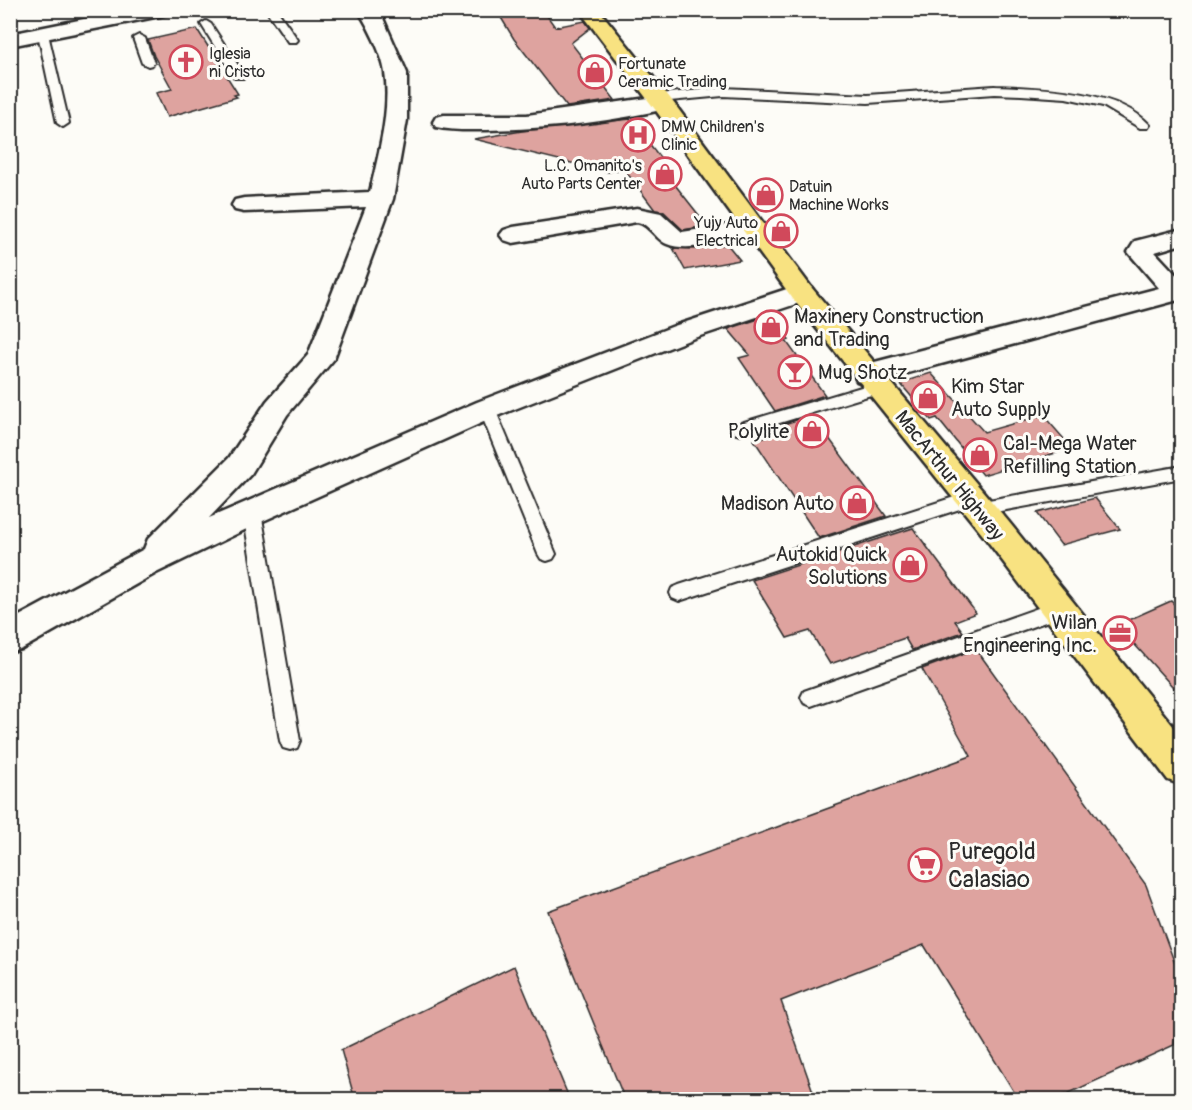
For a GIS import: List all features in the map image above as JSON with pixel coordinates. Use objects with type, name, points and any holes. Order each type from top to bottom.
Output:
[{"type":"main road","name":"MacArthur Highway","points":[[588,10],[661,100],[802,293],[975,503],[1182,767]]},
{"type":"street","points":[[10,40],[160,10]]},
{"type":"street","points":[[144,564],[240,465],[277,408],[320,358],[381,199],[396,120],[396,73],[375,20],[367,10]]},
{"type":"street","points":[[444,122],[511,124],[582,117],[661,100]]},
{"type":"street","points":[[244,205],[381,199]]},
{"type":"street","points":[[513,235],[637,215],[655,218],[669,237],[680,240],[755,229]]},
{"type":"street","points":[[873,381],[1173,293],[1171,285],[1141,252],[1144,247],[1182,236]]},
{"type":"street","points":[[10,638],[144,564],[252,512],[487,409],[684,332],[802,293]]},
{"type":"street","points":[[240,465],[252,512]]},
{"type":"lane","points":[[271,10],[292,40]]},
{"type":"lane","points":[[206,24],[239,76]]},
{"type":"lane","points":[[43,34],[63,123]]},
{"type":"lane","points":[[139,38],[148,63]]},
{"type":"lane","points":[[661,100],[723,92],[868,99],[994,90],[1021,91],[1066,94],[1107,103],[1144,125]]},
{"type":"lane","points":[[740,429],[873,381]]},
{"type":"lane","points":[[487,409],[547,554]]},
{"type":"lane","points":[[679,592],[975,503],[1182,472]]},
{"type":"lane","points":[[252,512],[290,741]]},
{"type":"lane","points":[[811,697],[1058,609]]},
{"type":"building","points":[[543,10],[555,27],[585,21],[590,28],[571,43],[615,100],[567,107],[514,39],[500,16]]},
{"type":"building","points":[[197,29],[238,94],[234,95],[237,97],[167,117],[156,93],[172,89],[148,40]]},
{"type":"building","points":[[630,119],[677,179],[672,181],[706,224],[712,225],[683,230],[663,211],[655,210],[624,169],[608,172],[474,139],[522,131]]},
{"type":"building","points":[[727,244],[740,260],[685,270],[673,248],[698,249]]},
{"type":"building","points":[[771,315],[789,340],[786,341],[825,395],[775,411],[739,358],[750,355],[728,329]]},
{"type":"building","points":[[931,373],[984,432],[1043,415],[1072,448],[983,475],[937,418],[931,420],[900,383]]},
{"type":"building","points":[[812,415],[886,516],[819,538],[754,440],[788,430],[784,424]]},
{"type":"building","points":[[1095,498],[1120,529],[1061,545],[1037,513]]},
{"type":"building","points":[[913,528],[976,613],[955,621],[963,632],[912,650],[905,638],[830,664],[810,631],[787,638],[752,580]]},
{"type":"building","points":[[1171,601],[1182,612],[1182,697],[1117,625]]},
{"type":"building","points":[[976,649],[1146,885],[1181,980],[1174,1045],[1054,1100],[1019,1100],[924,945],[781,1001],[816,1100],[625,1100],[548,911],[971,756],[922,669]]},
{"type":"building","points":[[514,966],[570,1100],[355,1100],[341,1050]]},
{"type":"place","name":"Iglesia ni Cristo","points":[[186,62]]},
{"type":"place","name":"Fortunate Ceramic Trading","points":[[595,72]]},
{"type":"place","name":"DMW Children's Clinic","points":[[638,135]]},
{"type":"place","name":"L.C. Omanito's Auto Parts Center","points":[[665,174]]},
{"type":"place","name":"Datuin Machine Works","points":[[766,195]]},
{"type":"place","name":"Yujy Auto Electrical","points":[[781,231]]},
{"type":"place","name":"Maxinery Construction and Trading","points":[[771,327]]},
{"type":"place","name":"Mug Shotz","points":[[795,372]]},
{"type":"place","name":"Kim Star Auto Supply","points":[[928,398]]},
{"type":"place","name":"Polylite","points":[[812,431]]},
{"type":"place","name":"Cal-Mega Water Refilling Station","points":[[980,455]]},
{"type":"place","name":"Madison Auto","points":[[857,503]]},
{"type":"place","name":"Autokid Quick Solutions","points":[[910,565]]},
{"type":"place","name":"Wilan Engineering Inc.","points":[[1120,633]]},
{"type":"place","name":"Puregold Calasiao","points":[[925,865]]}]
